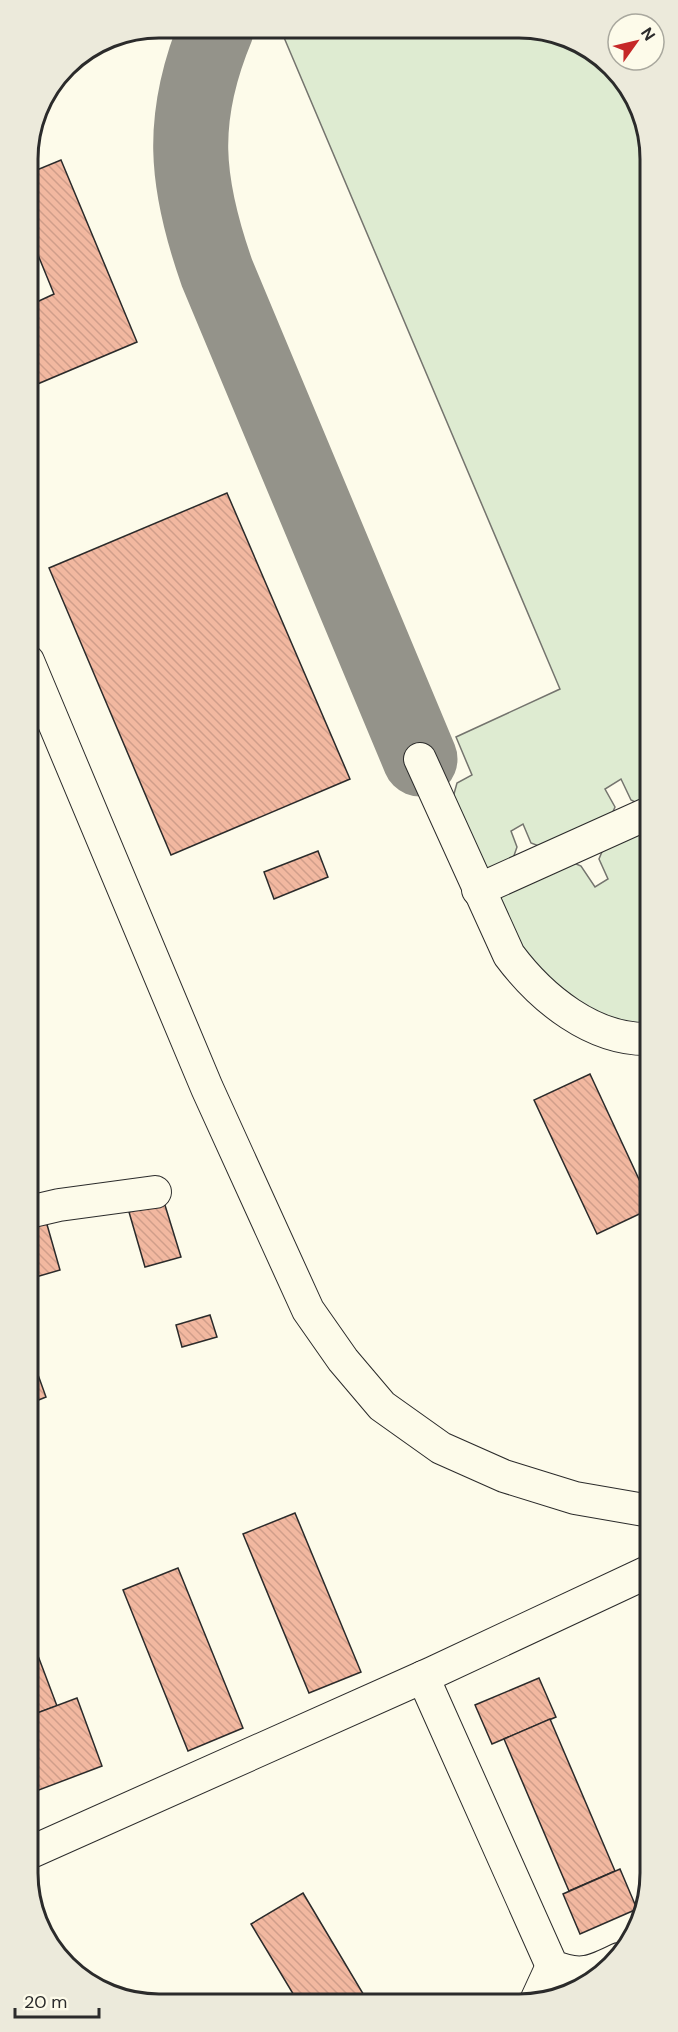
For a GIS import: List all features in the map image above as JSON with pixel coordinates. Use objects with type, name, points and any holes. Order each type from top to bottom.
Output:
[{"type":"street","points":[[38,684],[207,1088],[308,1310],[343,1360],[382,1406],[441,1448],[504,1476],[575,1498],[640,1509]]},
{"type":"street","points":[[420,759],[509,955],[522,972],[538,989],[582,1021],[610,1033],[640,1038]]},
{"type":"street","points":[[478,890],[640,817]]},
{"type":"street","points":[[38,1210],[155,1192]]},
{"type":"street","points":[[38,1849],[423,1677],[640,1576]]},
{"type":"street","points":[[423,1677],[552,1966],[568,1973],[590,1972]]},
{"type":"street","points":[[541,1992],[552,1966]]},
{"type":"green space","points":[[284,38],[520,38],[559,44],[593,62],[611,79],[628,105],[638,135],[640,150],[640,804],[631,800],[621,779],[605,789],[615,807],[608,823],[549,850],[531,843],[523,824],[511,831],[517,847],[510,867],[495,874],[478,864],[452,801],[457,783],[472,775],[456,737],[560,689]]},
{"type":"green space","points":[[640,826],[640,1028],[603,1022],[529,967],[498,894],[565,859],[581,866],[595,887],[608,879],[599,859],[606,842]]},
{"type":"building","points":[[61,160],[137,342],[38,384],[38,301],[54,294],[38,255],[38,169]]},
{"type":"building","points":[[227,493],[350,779],[171,855],[49,568]]},
{"type":"building","points":[[318,851],[328,877],[274,899],[264,872]]},
{"type":"building","points":[[590,1074],[640,1182],[640,1214],[597,1234],[534,1100]]},
{"type":"building","points":[[164,1202],[181,1257],[145,1267],[129,1212]]},
{"type":"building","points":[[46,1221],[60,1270],[38,1276],[38,1223]]},
{"type":"building","points":[[210,1315],[217,1337],[182,1347],[176,1325]]},
{"type":"building","points":[[38,1375],[46,1397],[38,1400]]},
{"type":"building","points":[[295,1513],[361,1672],[309,1693],[243,1534]]},
{"type":"building","points":[[178,1568],[243,1728],[188,1751],[123,1590]]},
{"type":"building","points":[[38,1656],[57,1706],[38,1713]]},
{"type":"building","points":[[539,1678],[556,1717],[492,1744],[475,1705]]},
{"type":"building","points":[[77,1698],[102,1766],[38,1790],[38,1713]]},
{"type":"building","points":[[550,1719],[615,1871],[569,1891],[504,1739]]},
{"type":"building","points":[[620,1869],[636,1906],[634,1910],[580,1934],[563,1894]]},
{"type":"building","points":[[303,1893],[363,1994],[293,1994],[251,1924]]},
{"type":"taxiway","points":[[213,38],[196,91],[192,121],[193,179],[206,240],[217,273],[420,759]]}]
